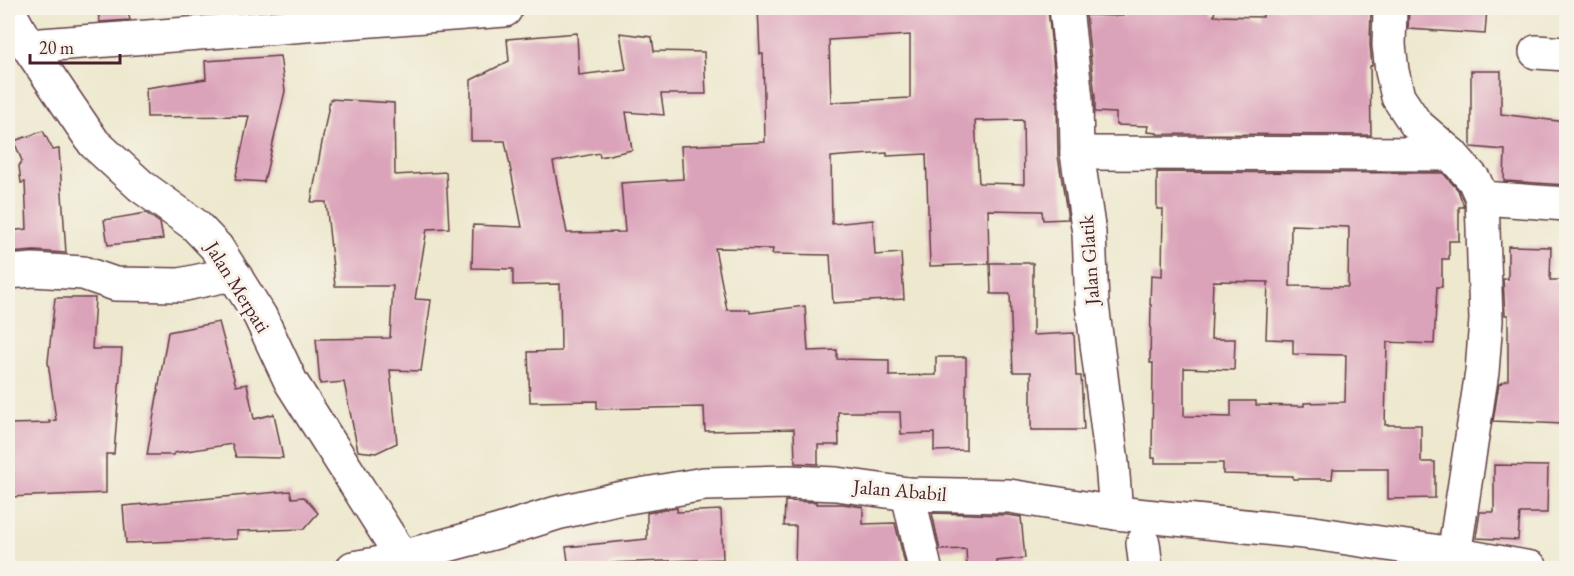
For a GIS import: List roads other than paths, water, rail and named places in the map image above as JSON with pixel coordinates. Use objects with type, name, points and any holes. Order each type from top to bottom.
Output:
[{"type":"street","name":"Jalan Glatik","points":[[1066,8],[1076,99],[1077,153],[1089,233],[1092,304],[1116,513]]},
{"type":"street","points":[[1390,8],[1389,45],[1398,97],[1416,124],[1451,154],[1474,180],[1482,198],[1486,320],[1482,372],[1453,561]]},
{"type":"street","name":"Jalan Merpati","points":[[8,9],[28,46],[94,143],[141,186],[195,225],[217,248],[260,316],[291,382],[405,563]]},
{"type":"street","points":[[28,46],[505,10]]},
{"type":"street","points":[[1077,153],[1451,154]]},
{"type":"street","points":[[1482,198],[1566,204]]},
{"type":"street","points":[[8,272],[33,270],[83,273],[115,284],[180,285],[222,276],[236,277]]},
{"type":"street","name":"Jalan Ababil","points":[[353,568],[405,563],[556,513],[617,499],[704,484],[789,482],[836,484],[908,494],[1009,496],[1116,513],[1314,533],[1388,546],[1453,561],[1531,568]]},
{"type":"street","points":[[908,494],[925,568]]}]
